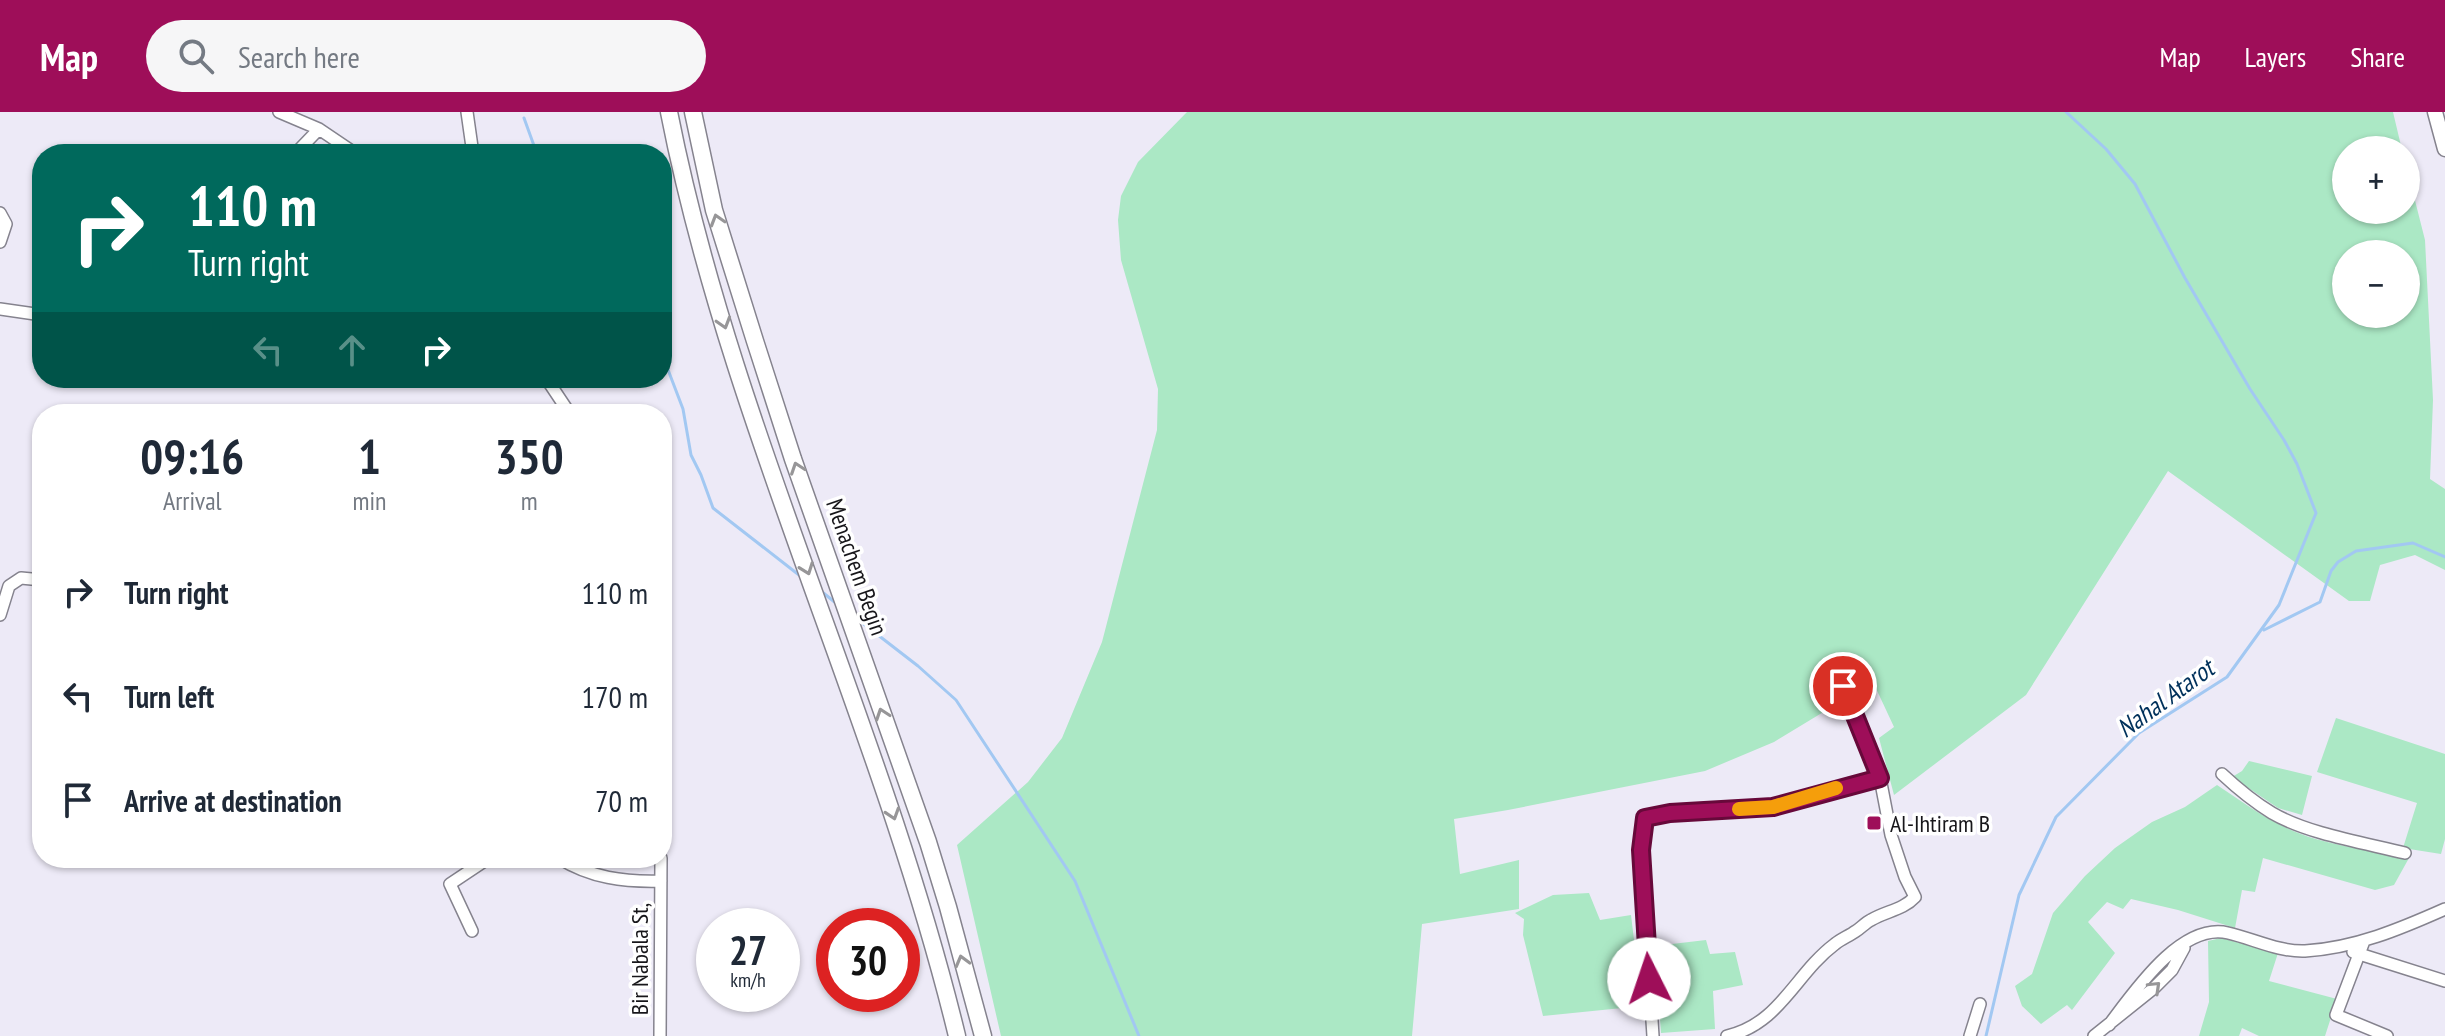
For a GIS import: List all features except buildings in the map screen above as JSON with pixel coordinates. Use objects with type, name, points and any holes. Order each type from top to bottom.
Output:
[{"type":"highway","name":"Menachem Begin","points":[[669,112],[691,216],[732,350],[925,912],[957,1036]]},
{"type":"highway","name":"Menachem Begin","points":[[693,112],[714,210],[793,459],[928,842],[983,1036]]},
{"type":"main road","points":[[2435,112],[2445,149]]},
{"type":"street","points":[[279,112],[319,129],[341,144]]},
{"type":"street","points":[[467,112],[472,144]]},
{"type":"street","points":[[305,144],[319,129]]},
{"type":"street","points":[[0,213],[6,224],[0,242]]},
{"type":"street","points":[[0,309],[32,314]]},
{"type":"street","points":[[0,615],[9,586],[21,578],[32,579]]},
{"type":"street","points":[[1727,1036],[1750,1027],[1766,1016],[1787,998],[1801,977],[1834,945],[1869,920],[1907,905],[1915,897],[1891,835],[1880,778],[1843,686]]},
{"type":"street","points":[[2222,774],[2274,814],[2335,836],[2405,853]]},
{"type":"street","points":[[1653,1036],[1641,850],[1645,818],[1670,813],[1773,807],[1880,778]]},
{"type":"street","points":[[472,931],[450,884],[474,868]]},
{"type":"street","points":[[577,868],[623,882],[661,881]]},
{"type":"street","name":"Bir Nabala St,","points":[[660,1036],[661,868]]},
{"type":"street","points":[[2094,1036],[2138,1003],[2172,970],[2189,940],[2213,931],[2286,950],[2304,951],[2364,941],[2445,909]]},
{"type":"street","points":[[2364,941],[2336,1015],[2387,1036]]},
{"type":"street","points":[[2342,946],[2445,981]]},
{"type":"street","points":[[1970,1036],[1980,1004]]},
{"type":"green space","points":[[1187,112],[2393,112],[2399,136],[2332,136],[2332,224],[2420,224],[2420,220],[2425,240],[2433,400],[2430,479],[2445,489],[2445,570],[2415,555],[2380,565],[2370,601],[2349,601],[2168,471],[2026,695],[1894,795],[1879,738],[1894,727],[1873,682],[1774,742],[1705,771],[1454,819],[1460,874],[1519,860],[1519,909],[1422,924],[1412,1036],[1001,1036],[957,845],[1028,782],[1062,738],[1102,642],[1157,430],[1158,389],[1121,260],[1118,220],[1121,196],[1138,162]]},
{"type":"green space","points":[[2336,718],[2445,754],[2445,839],[2441,854],[2403,848],[2417,803],[2317,772]]},
{"type":"green space","points":[[2249,761],[2312,776],[2302,815],[2278,808],[2232,777],[2242,771]]},
{"type":"green space","points":[[2217,785],[2269,819],[2301,834],[2409,858],[2394,885],[2375,890],[2263,858],[2255,892],[2242,890],[2235,928],[2131,899],[2123,909],[2107,902],[2088,922],[2115,953],[2072,1010],[2067,1005],[2041,1024],[2022,1006],[2015,986],[2032,974],[2053,913],[2115,848],[2152,822],[2185,807]]},
{"type":"green space","points":[[1589,893],[1600,920],[1631,915],[1642,1006],[1543,1016],[1523,935],[1524,919],[1515,913],[1553,895]]},
{"type":"green space","points":[[2221,938],[2278,953],[2269,981],[2337,999],[2325,1036],[2259,1036],[2242,1028],[2239,1036],[2199,1036],[2209,1002],[2208,941]]},
{"type":"green space","points":[[1706,940],[1710,954],[1735,952],[1743,985],[1713,991],[1715,1029],[1661,1033],[1655,946]]},
{"type":"waterway","name":"Nahal Atarot","points":[[1986,1036],[2019,895],[2056,817],[2139,733],[2227,677],[2279,605],[2316,513],[2284,440],[2250,389],[2185,278],[2135,184],[2106,149],[2066,112]]},
{"type":"waterway","points":[[524,118],[533,144]]},
{"type":"waterway","points":[[672,380],[683,409],[691,455],[713,508],[799,575]]},
{"type":"waterway","points":[[2264,630],[2320,602],[2331,571],[2338,562],[2356,551],[2413,543],[2445,557]]},
{"type":"waterway","points":[[821,591],[837,604]]},
{"type":"waterway","points":[[856,618],[956,700],[1075,881],[1139,1036]]},
{"type":"slow traffic","points":[[1739,809],[1773,807],[1836,788]]},
{"type":"place","name":"Al-Ihtiram B","points":[[1874,823]]},
{"type":"route","points":[[1649,979],[1641,850],[1645,818],[1670,813],[1773,807],[1880,778],[1843,686]]}]
